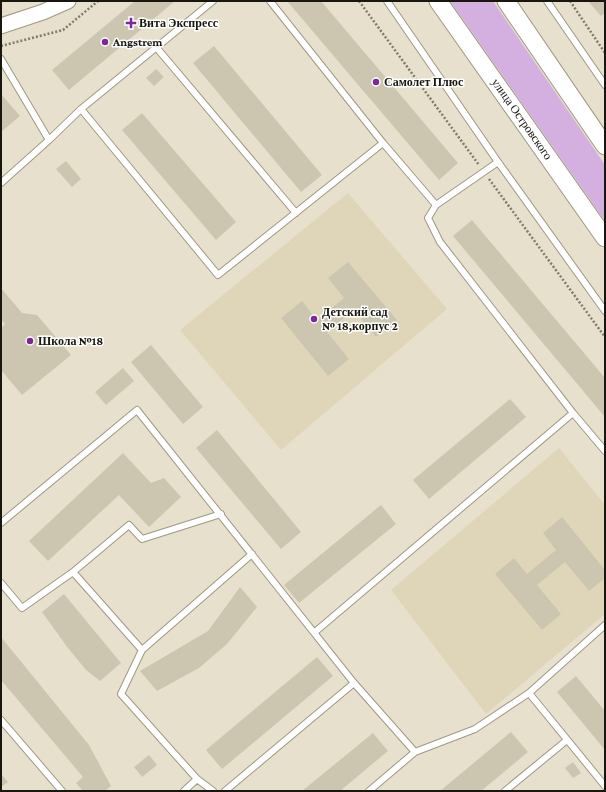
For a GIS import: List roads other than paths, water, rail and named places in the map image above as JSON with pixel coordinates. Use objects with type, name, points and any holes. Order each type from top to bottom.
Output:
[{"type":"main road","name":"улица Островского","points":[[438,1],[605,238]]},
{"type":"main road","points":[[506,1],[605,146]]},
{"type":"street","points":[[1,26],[43,12],[67,1]]},
{"type":"lane","points":[[1,183],[81,109],[213,1]]},
{"type":"lane","points":[[270,1],[383,143],[436,205]]},
{"type":"lane","points":[[387,1],[498,162],[605,310]]},
{"type":"lane","points":[[547,1],[605,85]]},
{"type":"lane","points":[[156,47],[296,213]]},
{"type":"lane","points":[[1,59],[49,140]]},
{"type":"lane","points":[[81,109],[218,275],[383,143]]},
{"type":"lane","points":[[498,162],[436,205],[428,218],[440,242],[573,413],[605,451]]},
{"type":"lane","points":[[1,523],[137,410],[354,683],[415,752]]},
{"type":"lane","points":[[314,632],[573,413]]},
{"type":"lane","points":[[1,583],[22,608],[73,572],[129,525],[142,539],[221,514]]},
{"type":"lane","points":[[213,791],[197,779],[121,694],[142,650],[252,554]]},
{"type":"lane","points":[[73,572],[142,650]]},
{"type":"lane","points":[[369,791],[415,752],[474,729],[529,693],[604,629]]},
{"type":"lane","points":[[225,791],[354,683]]},
{"type":"lane","points":[[529,693],[605,786]]},
{"type":"lane","points":[[1,720],[62,791]]},
{"type":"lane","points":[[505,791],[567,740]]},
{"type":"lane","points":[[184,791],[197,779]]},
{"type":"place","name":"Вита Экспресс","points":[[131,23]]},
{"type":"place","name":"Angstrem","points":[[105,42]]},
{"type":"place","name":"Самолет Плюс","points":[[376,82]]},
{"type":"place","name":"Детский сад № 18,корпус 2","points":[[314,319]]},
{"type":"place","name":"Школа №18","points":[[30,341]]}]
